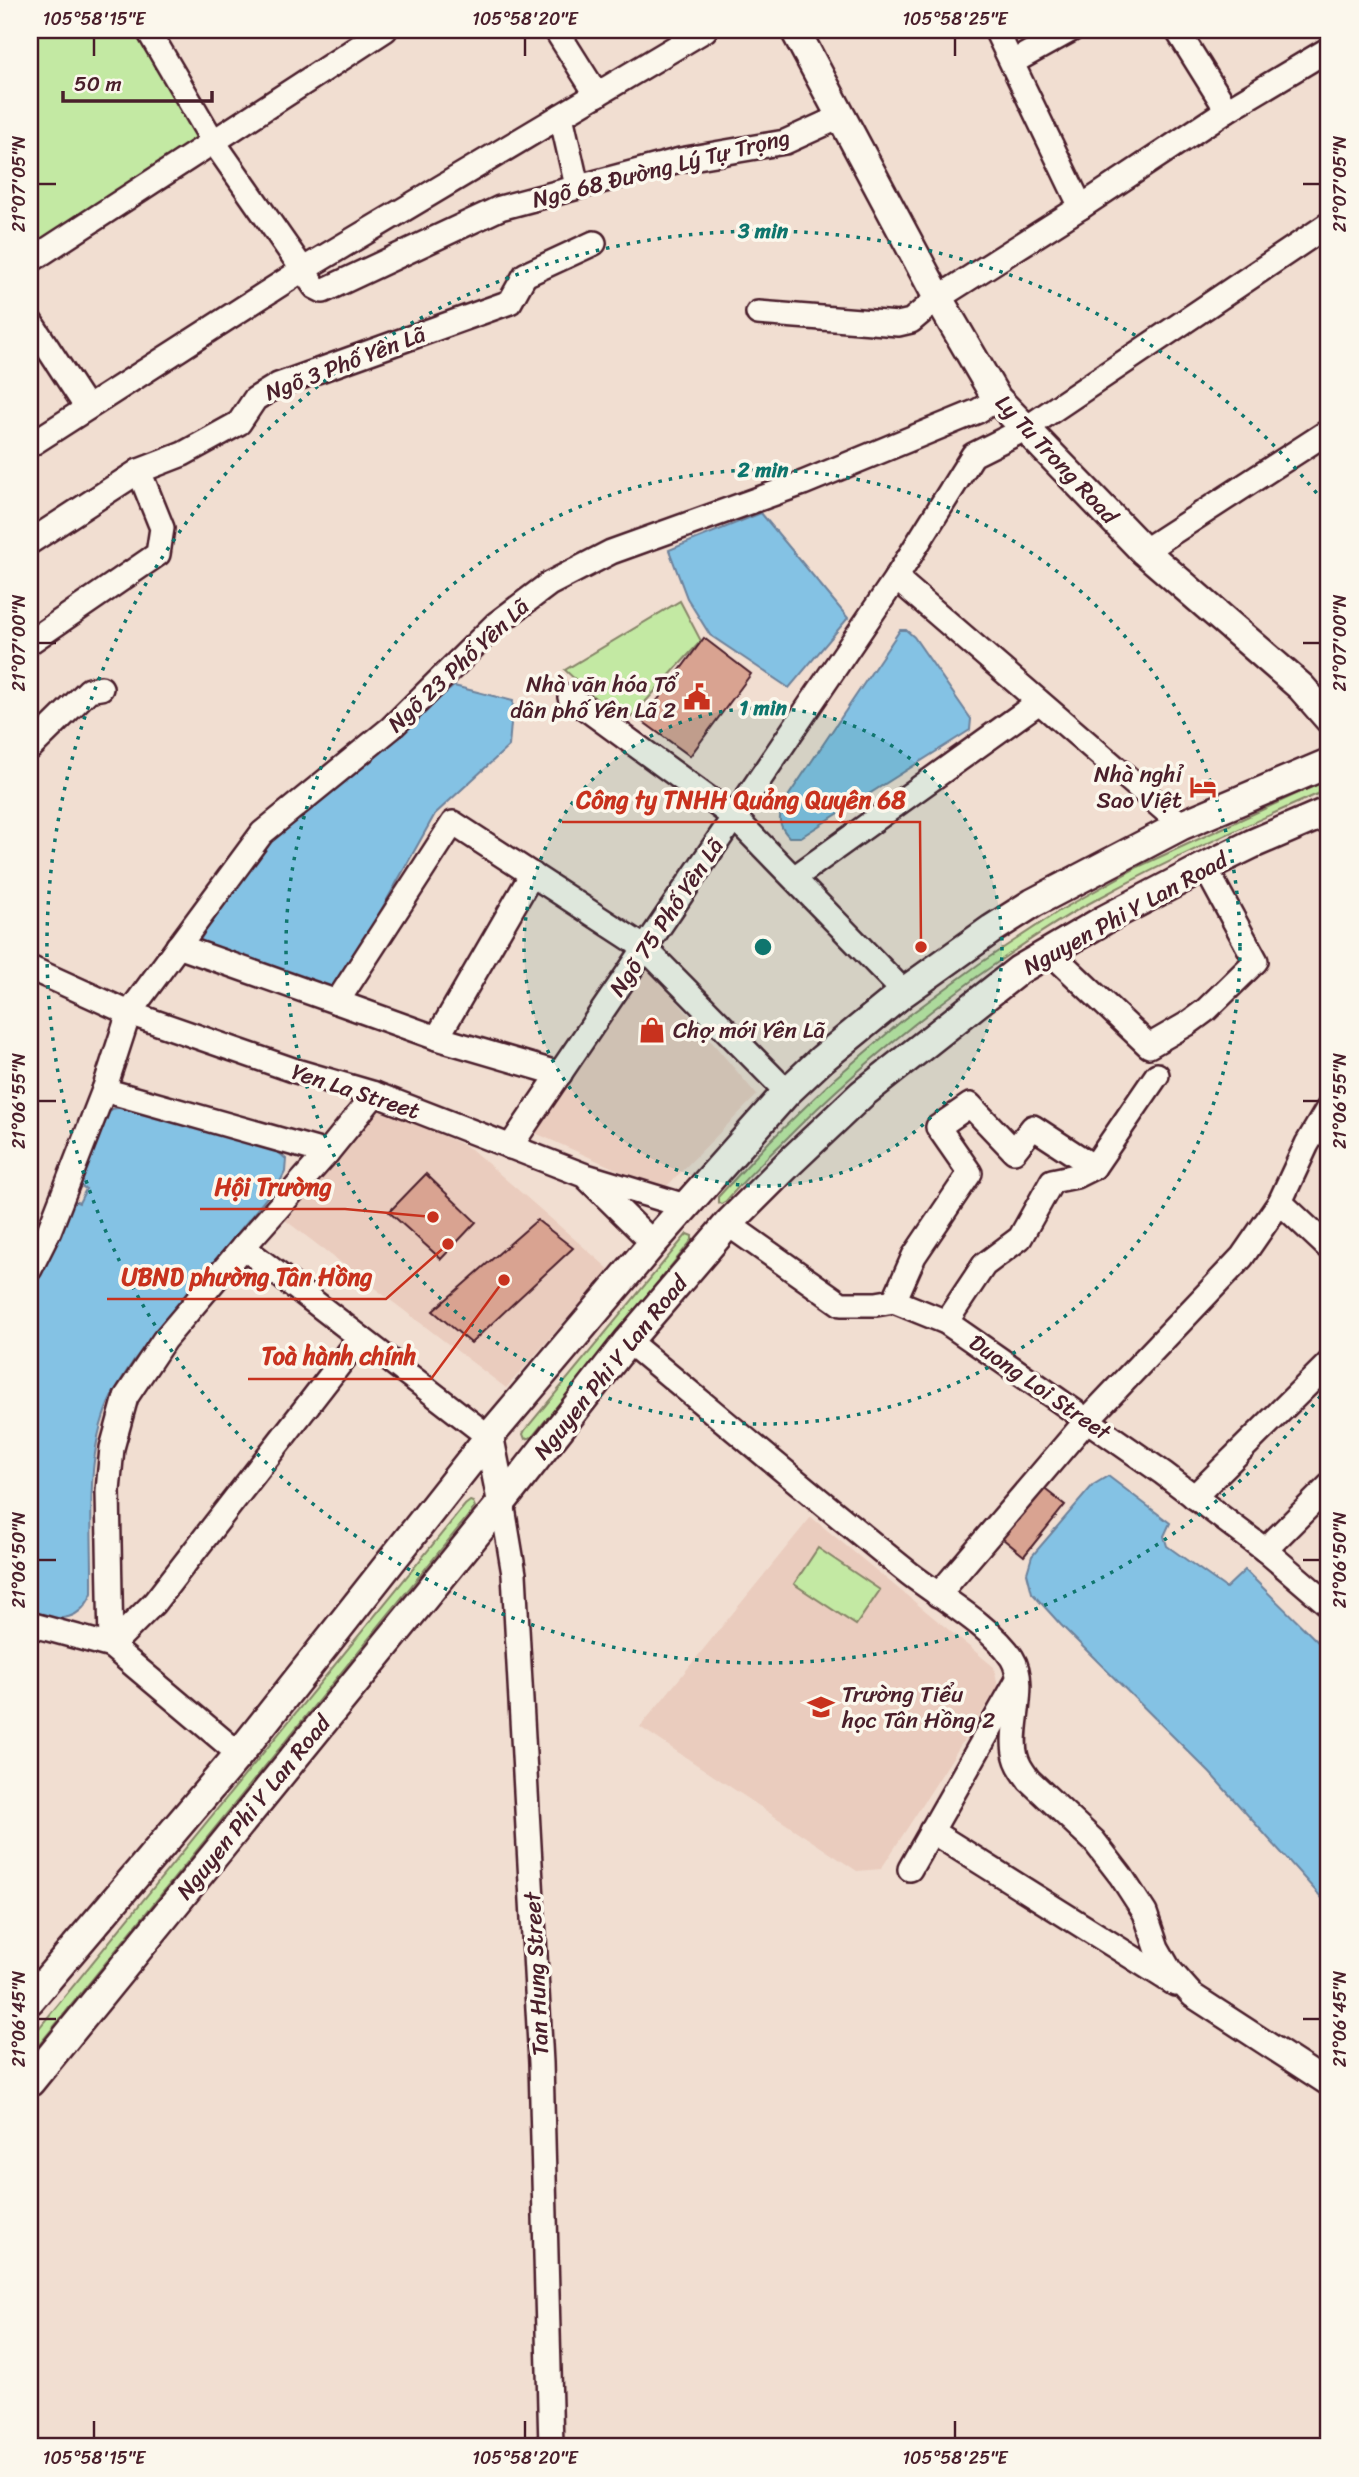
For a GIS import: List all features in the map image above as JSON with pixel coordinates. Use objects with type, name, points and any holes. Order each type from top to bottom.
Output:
[{"type":"main road","name":"Ly Tu Trong Road","points":[[795,30],[938,298],[997,399],[1144,551],[1301,687],[1329,719]]},
{"type":"main road","name":"Nguyen Phi Y Lan Road","points":[[33,1990],[239,1754],[489,1437],[653,1243],[787,1092],[822,1059],[905,992],[1032,903],[1182,825],[1329,763]]},
{"type":"main road","name":"Nguyen Phi Y Lan Road","points":[[30,2082],[502,1502],[628,1341],[728,1224],[862,1094],[1010,978],[1104,920],[1205,867],[1329,811]]},
{"type":"main road","points":[[685,1206],[728,1224]]},
{"type":"main road","points":[[489,1437],[502,1502]]},
{"type":"street","points":[[148,30],[213,141],[304,268]]},
{"type":"street","points":[[30,261],[385,30]]},
{"type":"street","points":[[556,30],[597,95]]},
{"type":"street","points":[[30,445],[304,268],[705,30]]},
{"type":"street","points":[[996,30],[1081,207]]},
{"type":"street","points":[[1013,62],[1071,30]]},
{"type":"street","points":[[1177,30],[1227,110]]},
{"type":"street","points":[[758,313],[898,324],[911,321],[938,298],[1227,110],[1329,49]]},
{"type":"street","points":[[561,116],[577,186]]},
{"type":"street","name":"Ngõ 68 Đường Lý Tự Trọng","points":[[304,268],[315,287],[327,290],[433,237],[500,208],[680,160],[785,142],[842,116]]},
{"type":"street","name":"Ngõ 75 Phố Yên Lã","points":[[510,1147],[895,578],[973,455],[1025,429],[1329,224]]},
{"type":"street","name":"Ngõ 3 Phố Yên Lã","points":[[30,542],[139,471],[183,454],[239,423],[255,399],[278,386],[510,302],[525,275],[594,243]]},
{"type":"street","points":[[30,321],[87,408]]},
{"type":"street","name":"Ngõ 23 Phố Yên Lã","points":[[30,1269],[49,1231],[104,1090],[129,1013],[262,833],[391,728],[496,624],[549,584],[611,552],[803,483],[978,411],[997,399]]},
{"type":"street","points":[[1144,551],[1329,431]]},
{"type":"street","points":[[30,642],[158,554],[162,528],[139,471]]},
{"type":"street","points":[[895,578],[1182,825]]},
{"type":"street","points":[[30,748],[89,690],[101,688]]},
{"type":"street","points":[[570,697],[734,817],[905,992]]},
{"type":"street","points":[[794,878],[1039,702]]},
{"type":"street","points":[[337,1002],[453,823],[645,948],[787,1092]]},
{"type":"street","points":[[1050,952],[1149,1046],[1188,1024],[1206,1010],[1256,961],[1205,867]]},
{"type":"street","points":[[437,1038],[532,874]]},
{"type":"street","points":[[178,946],[437,1038],[560,1074]]},
{"type":"street","name":"Yen La Street","points":[[30,968],[129,1013],[296,1071],[375,1094],[586,1176],[685,1206]]},
{"type":"street","points":[[946,1322],[984,1265],[1020,1238],[1052,1181],[1076,1176],[1094,1167],[1157,1075]]},
{"type":"street","points":[[104,1090],[327,1153]]},
{"type":"street","points":[[111,1646],[108,1491],[112,1448],[125,1397],[164,1340],[375,1094]]},
{"type":"street","points":[[894,1301],[914,1256],[970,1173],[938,1127],[970,1105],[1014,1151],[1033,1127],[1094,1167]]},
{"type":"street","points":[[938,1595],[1087,1420],[1242,1256],[1280,1202],[1307,1144],[1329,1107]]},
{"type":"street","points":[[586,1176],[653,1243]]},
{"type":"street","points":[[1280,1202],[1329,1248]]},
{"type":"street","name":"Duong Loi Street","points":[[728,1224],[768,1255],[841,1304],[894,1301],[946,1322],[1194,1497],[1328,1601]]},
{"type":"street","points":[[243,1247],[489,1437]]},
{"type":"street","points":[[111,1646],[154,1603],[360,1338]]},
{"type":"street","points":[[628,1341],[938,1595],[995,1636],[1017,1669],[1014,1754],[1021,1769],[1029,1780],[1094,1841],[1121,1876],[1145,1913],[1157,1948],[1169,1969],[1192,1994]]},
{"type":"street","points":[[1194,1497],[1329,1363]]},
{"type":"street","points":[[1265,1550],[1329,1486]]},
{"type":"street","name":"Tan Hung Street","points":[[502,1502],[514,1574],[541,2063],[551,2447]]},
{"type":"street","points":[[30,1624],[111,1646],[239,1754]]},
{"type":"street","points":[[910,1869],[1018,1680]]},
{"type":"street","points":[[932,1831],[1192,1994],[1329,2084]]},
{"type":"shaded area","name":"Chợ mới Yên Lã","points":[[647,966],[757,1095],[663,1190],[533,1132]]},
{"type":"shaded area","points":[[378,1104],[471,1149],[610,1270],[506,1388],[281,1217]]},
{"type":"shaded area","name":"Trường Tiểu học Tân Hồng 2","points":[[811,1517],[994,1667],[998,1687],[881,1869],[857,1871],[640,1727]]},
{"type":"green space","points":[[30,30],[138,30],[203,135],[30,250]]},
{"type":"green space","points":[[680,601],[701,641],[624,725],[565,670]]},
{"type":"green space","points":[[1329,779],[1329,789],[1127,883],[1067,916],[1020,947],[948,998],[874,1057],[804,1121],[726,1201],[721,1204],[718,1202],[718,1197],[770,1141],[834,1079],[904,1019],[979,964],[1059,911],[1138,867]]},
{"type":"green space","points":[[687,1234],[692,1236],[692,1240],[532,1437],[525,1439],[525,1430]]},
{"type":"green space","points":[[470,1501],[475,1507],[464,1521],[30,2056],[30,2039]]},
{"type":"green space","points":[[818,1548],[880,1590],[856,1625],[794,1584]]},
{"type":"water","points":[[761,513],[848,618],[789,688],[710,635],[687,598],[669,550]]},
{"type":"water","points":[[900,630],[906,630],[914,637],[971,719],[970,730],[801,837],[789,837],[780,820],[785,801]]},
{"type":"water","points":[[454,686],[513,701],[509,746],[435,814],[337,989],[197,946],[246,855]]},
{"type":"water","points":[[123,1107],[277,1151],[286,1159],[285,1172],[134,1360],[109,1402],[101,1424],[93,1472],[92,1593],[87,1603],[74,1615],[67,1617],[30,1616],[30,1299],[70,1199],[79,1203],[86,1189],[79,1185],[109,1113],[112,1109]]},
{"type":"water","points":[[1108,1476],[1170,1523],[1164,1536],[1167,1546],[1226,1588],[1245,1570],[1329,1653],[1329,1906],[1210,1773],[1032,1593],[1027,1573],[1032,1556],[1093,1485]]},
{"type":"building","name":"Nhà văn hóa Tổ dân phố Yên Lã 2","points":[[704,638],[751,674],[690,756],[642,721]]},
{"type":"building","points":[[426,1174],[476,1222],[441,1259],[389,1212]]},
{"type":"building","points":[[537,1220],[573,1248],[471,1343],[433,1311]]},
{"type":"building","points":[[1037,1483],[1065,1505],[1024,1556],[997,1534]]},
{"type":"place","name":"Nhà văn hóa Tổ dân phố Yên Lã 2","points":[[697,697]]},
{"type":"place","name":"Nhà nghỉ Sao Việt","points":[[1203,787]]},
{"type":"place","name":"Công ty TNHH Quảng Quyên 68","points":[[921,947]]},
{"type":"place","name":"Chợ mới Yên Lã","points":[[652,1030]]},
{"type":"place","name":"Hội Trường","points":[[433,1217]]},
{"type":"place","name":"UBND phường Tân Hồng","points":[[448,1244]]},
{"type":"place","name":"Toà hành chính","points":[[504,1280]]},
{"type":"place","name":"Trường Tiểu học Tân Hồng 2","points":[[821,1707]]}]
